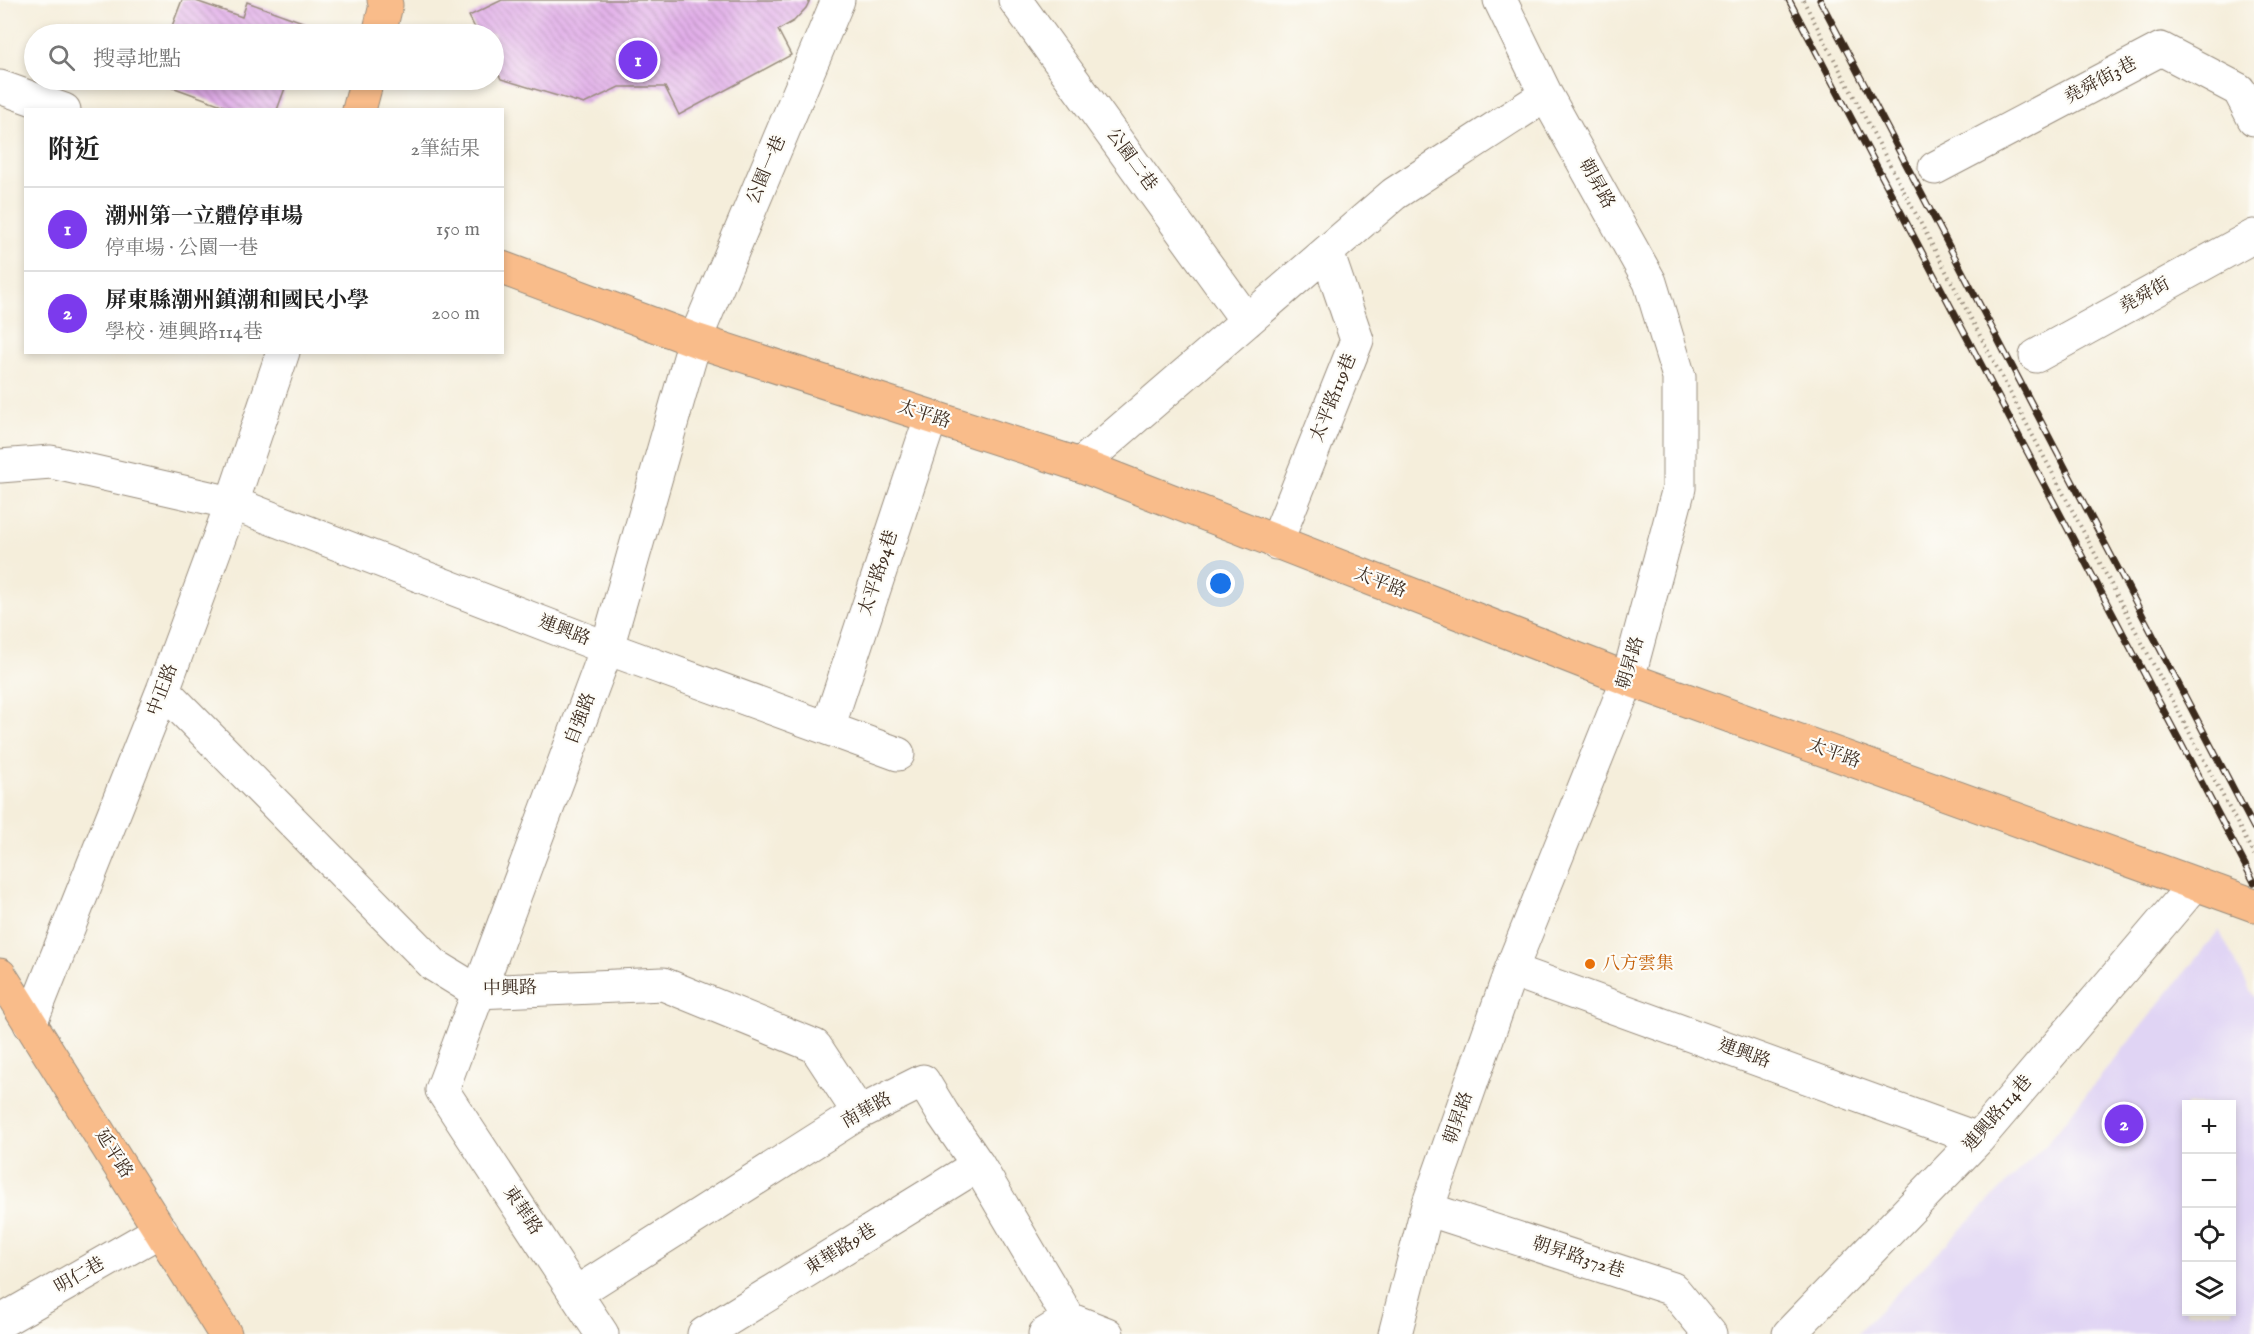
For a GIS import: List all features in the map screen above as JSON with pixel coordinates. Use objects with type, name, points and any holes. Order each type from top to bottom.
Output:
[{"type":"main road","points":[[360,108],[364,90]]},
{"type":"main road","name":"太平路","points":[[504,269],[695,340],[1080,465],[1628,679],[2254,905]]},
{"type":"main road","name":"延平路","points":[[0,975],[225,1334]]},
{"type":"street","name":"公園一巷","points":[[695,340],[838,0]]},
{"type":"street","name":"公園二巷","points":[[1016,0],[1247,321]]},
{"type":"street","name":"朝昇路","points":[[1395,1334],[1427,1209],[1511,970],[1628,679],[1679,488],[1679,377],[1650,282],[1546,95],[1500,0]]},
{"type":"street","name":"堯舜街3巷","points":[[1935,168],[2161,49],[2238,90],[2254,119]]},
{"type":"street","points":[[0,87],[58,108]]},
{"type":"street","points":[[1080,465],[1394,194],[1546,95]]},
{"type":"street","name":"堯舜街","points":[[2036,356],[2254,236]]},
{"type":"street","name":"太平路119巷","points":[[1276,543],[1357,340],[1327,252]]},
{"type":"street","name":"自強路","points":[[442,1090],[608,648],[695,340]]},
{"type":"street","name":"中正路","points":[[30,1023],[163,690],[232,502],[282,354]]},
{"type":"street","name":"太平路94巷","points":[[828,728],[931,417]]},
{"type":"street","name":"連興路","points":[[0,466],[51,462],[232,502],[608,648],[898,754]]},
{"type":"street","name":"中興路","points":[[163,690],[434,965],[478,992],[663,984],[814,1046],[859,1113]]},
{"type":"street","name":"連興路114巷","points":[[1789,1334],[1978,1139],[2195,884]]},
{"type":"street","name":"連興路","points":[[1511,970],[1978,1139]]},
{"type":"street","name":"南華路","points":[[576,1293],[859,1113],[923,1080],[978,1165],[1057,1326]]},
{"type":"street","name":"東華路","points":[[442,1090],[602,1334]]},
{"type":"street","name":"東華路9巷","points":[[704,1334],[978,1165]]},
{"type":"street","name":"朝昇路372巷","points":[[1427,1209],[1673,1289],[1710,1334]]},
{"type":"street","name":"明仁巷","points":[[0,1322],[160,1230]]},
{"type":"street","points":[[1057,1326],[1107,1334]]},
{"type":"path","points":[[1803,0],[2254,855]]},
{"type":"shaded area","points":[[2219,930],[2254,998],[2254,1334],[1856,1334],[2046,1144]]},
{"type":"building","points":[[182,0],[193,0],[242,17],[247,2],[308,24],[173,24]]},
{"type":"building","points":[[502,0],[810,0],[794,21],[778,30],[791,55],[679,115],[665,87],[619,87],[584,104],[504,80],[504,24],[473,24],[469,16]]},
{"type":"building","points":[[180,90],[284,90],[278,108],[230,108]]},
{"type":"railway","points":[[1789,0],[2254,882]]},
{"type":"railway","points":[[1820,0],[2254,828]]},
{"type":"place","name":"潮州第一立體停車場","points":[[638,60]]},
{"type":"place","name":"八方雲集","points":[[1590,964]]},
{"type":"place","name":"屏東縣潮州鎮潮和國民小學","points":[[2124,1124]]}]
